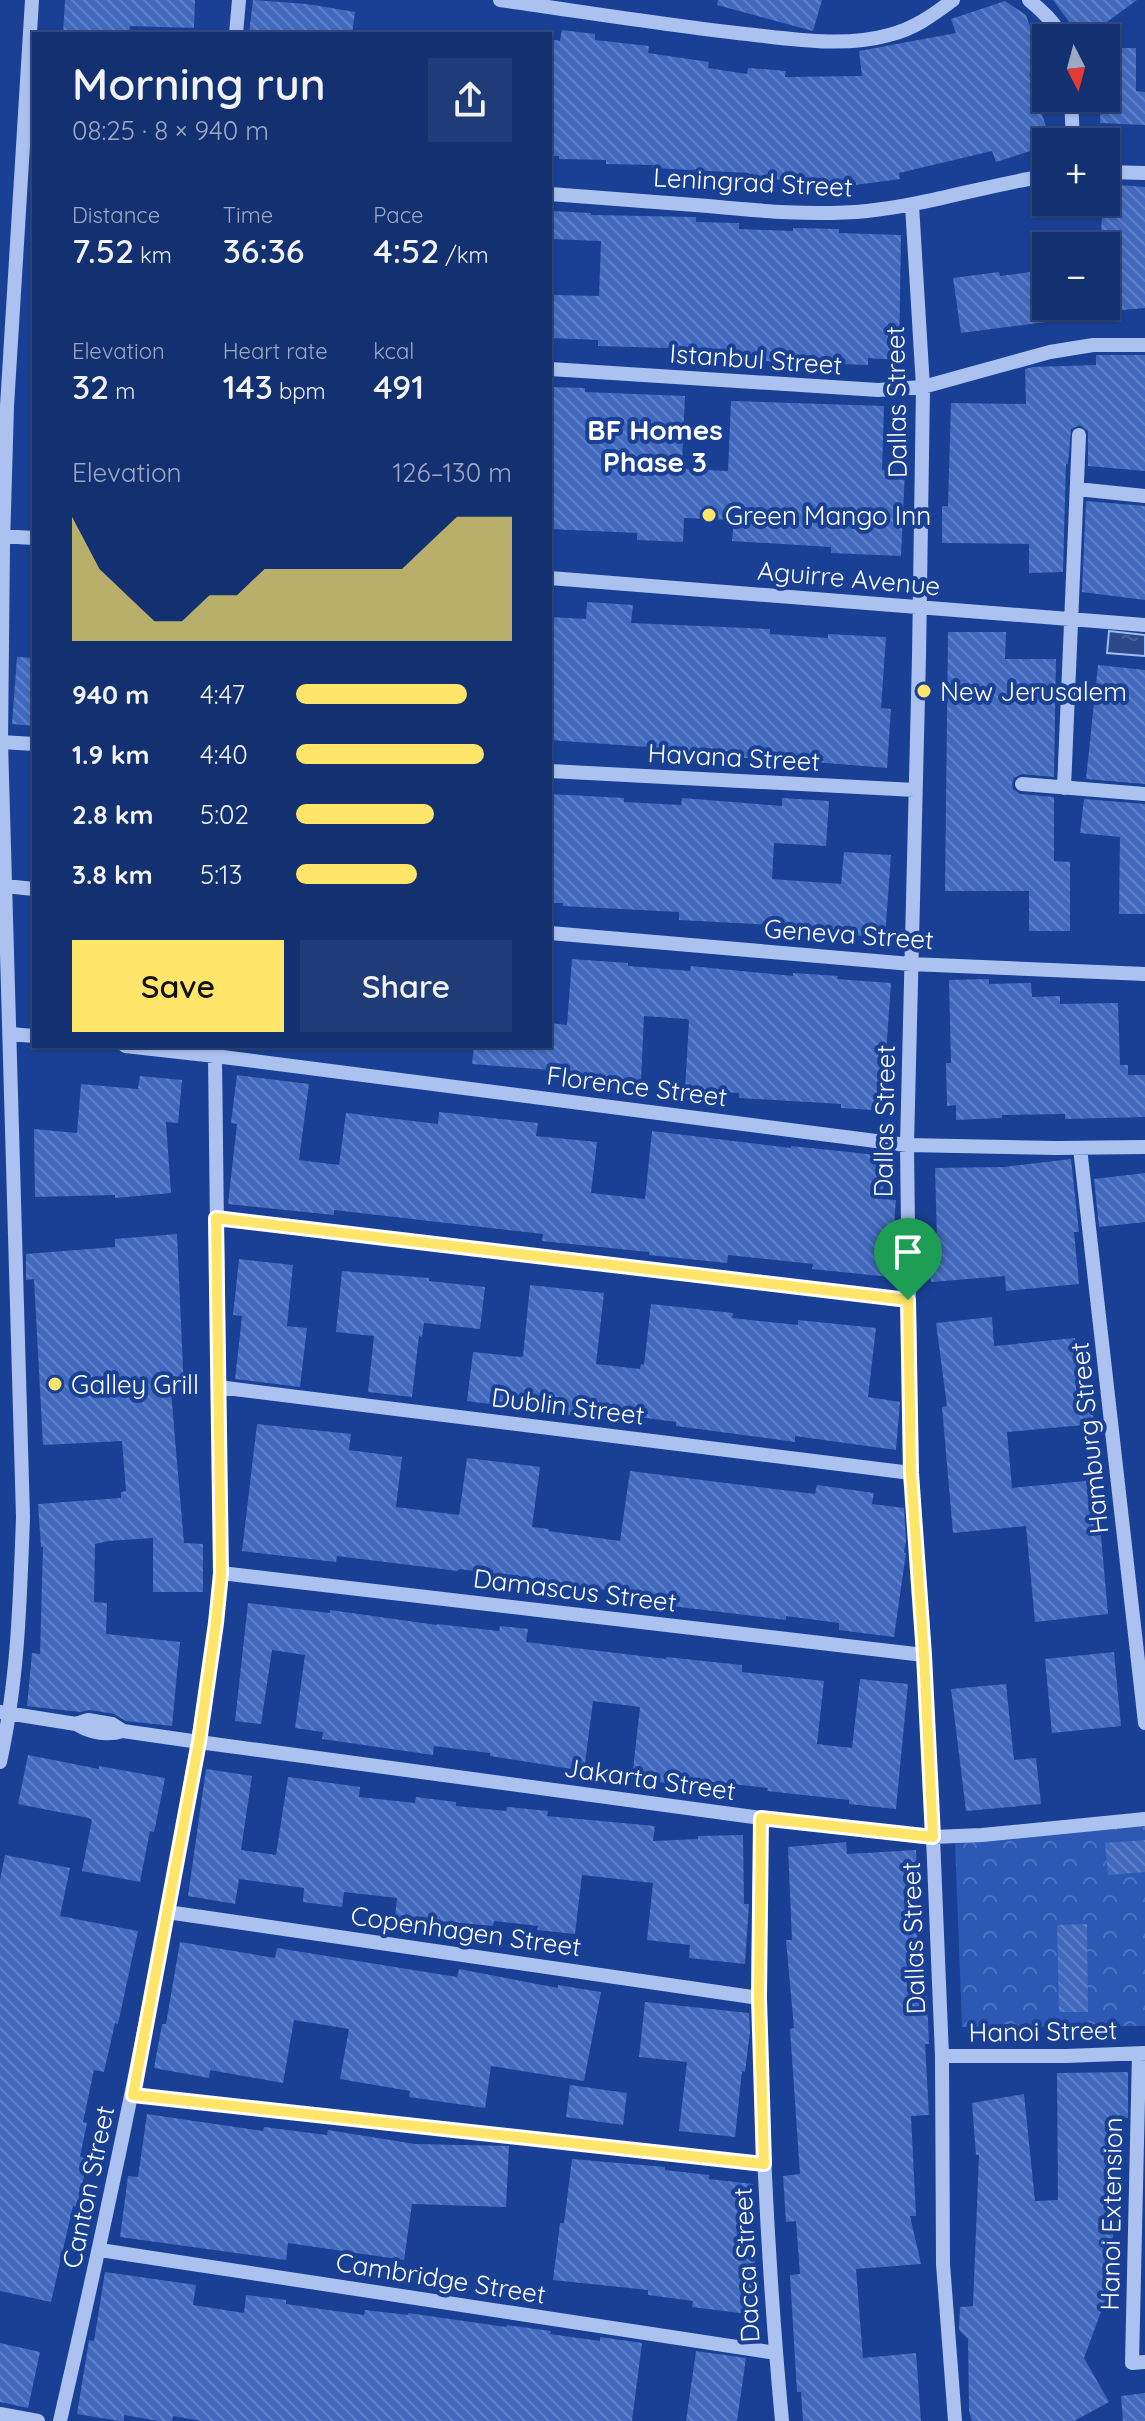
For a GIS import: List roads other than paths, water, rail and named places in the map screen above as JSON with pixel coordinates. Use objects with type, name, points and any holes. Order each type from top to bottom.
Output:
[{"type":"street","points":[[0,1762],[18,1621],[23,1517],[1,742],[2,536],[32,0]]},
{"type":"street","points":[[236,32],[239,0]]},
{"type":"street","points":[[500,0],[709,30],[820,41],[855,41],[888,36],[914,27],[953,0]]},
{"type":"street","points":[[1029,0],[1054,24]]},
{"type":"street","points":[[1120,172],[1145,173]]},
{"type":"street","name":"Leningrad Street","points":[[552,194],[815,213],[912,205],[1032,179]]},
{"type":"street","name":"Dallas Street","points":[[912,205],[923,387],[907,1145],[911,1473],[933,1837],[942,2056],[943,2264],[955,2421]]},
{"type":"street","name":"Istanbul Street","points":[[552,369],[878,390],[923,387],[1050,352],[1093,345],[1145,345]]},
{"type":"street","points":[[1064,788],[1079,435]]},
{"type":"street","points":[[1077,489],[1145,496]]},
{"type":"street","points":[[2,536],[32,538]]},
{"type":"street","name":"Aguirre Avenue","points":[[552,578],[1145,625]]},
{"type":"street","points":[[1,742],[32,744]]},
{"type":"street","name":"Havana Street","points":[[552,771],[915,790]]},
{"type":"street","points":[[1022,784],[1145,794]]},
{"type":"street","points":[[5,886],[32,889]]},
{"type":"street","name":"Geneva Street","points":[[552,933],[911,964],[1145,974]]},
{"type":"street","points":[[10,1034],[32,1036]]},
{"type":"street","name":"Florence Street","points":[[143,1048],[907,1145],[1145,1147]]},
{"type":"street","name":"Canton Street","points":[[60,2421],[133,2095],[199,1742],[216,1623],[221,1573],[215,1056]]},
{"type":"street","name":"Hamburg Street","points":[[1080,1148],[1145,1723]]},
{"type":"street","points":[[216,1218],[908,1300]]},
{"type":"street","name":"Dublin Street","points":[[218,1387],[911,1473]]},
{"type":"street","name":"Damascus Street","points":[[221,1573],[924,1655]]},
{"type":"street","name":"Jakarta Street","points":[[5,1714],[76,1724],[87,1731],[111,1734],[123,1731],[761,1818],[933,1837],[1145,1819]]},
{"type":"street","name":"Dacca Street","points":[[761,1818],[759,1998],[764,2164],[782,2421]]},
{"type":"street","name":"Copenhagen Street","points":[[167,1912],[759,1998]]},
{"type":"street","name":"Hanoi Street","points":[[942,2056],[1142,2053]]},
{"type":"street","name":"Hanoi Extension","points":[[1142,2053],[1132,2363],[1145,2362]]},
{"type":"street","points":[[133,2095],[764,2164]]},
{"type":"street","name":"Cambridge Street","points":[[100,2250],[776,2353]]},
{"type":"street","points":[[0,2414],[38,2421]]},
{"type":"water","points":[[1109,631],[1145,635],[1145,656],[1107,653]]},
{"type":"place","name":"Green Mango Inn","points":[[709,515]]},
{"type":"place","name":"New Jerusalem","points":[[924,691]]},
{"type":"place","name":"Galley Grill","points":[[55,1384]]},
{"type":"district","name":"BF Homes Phase 3","points":[[655,445]]}]
